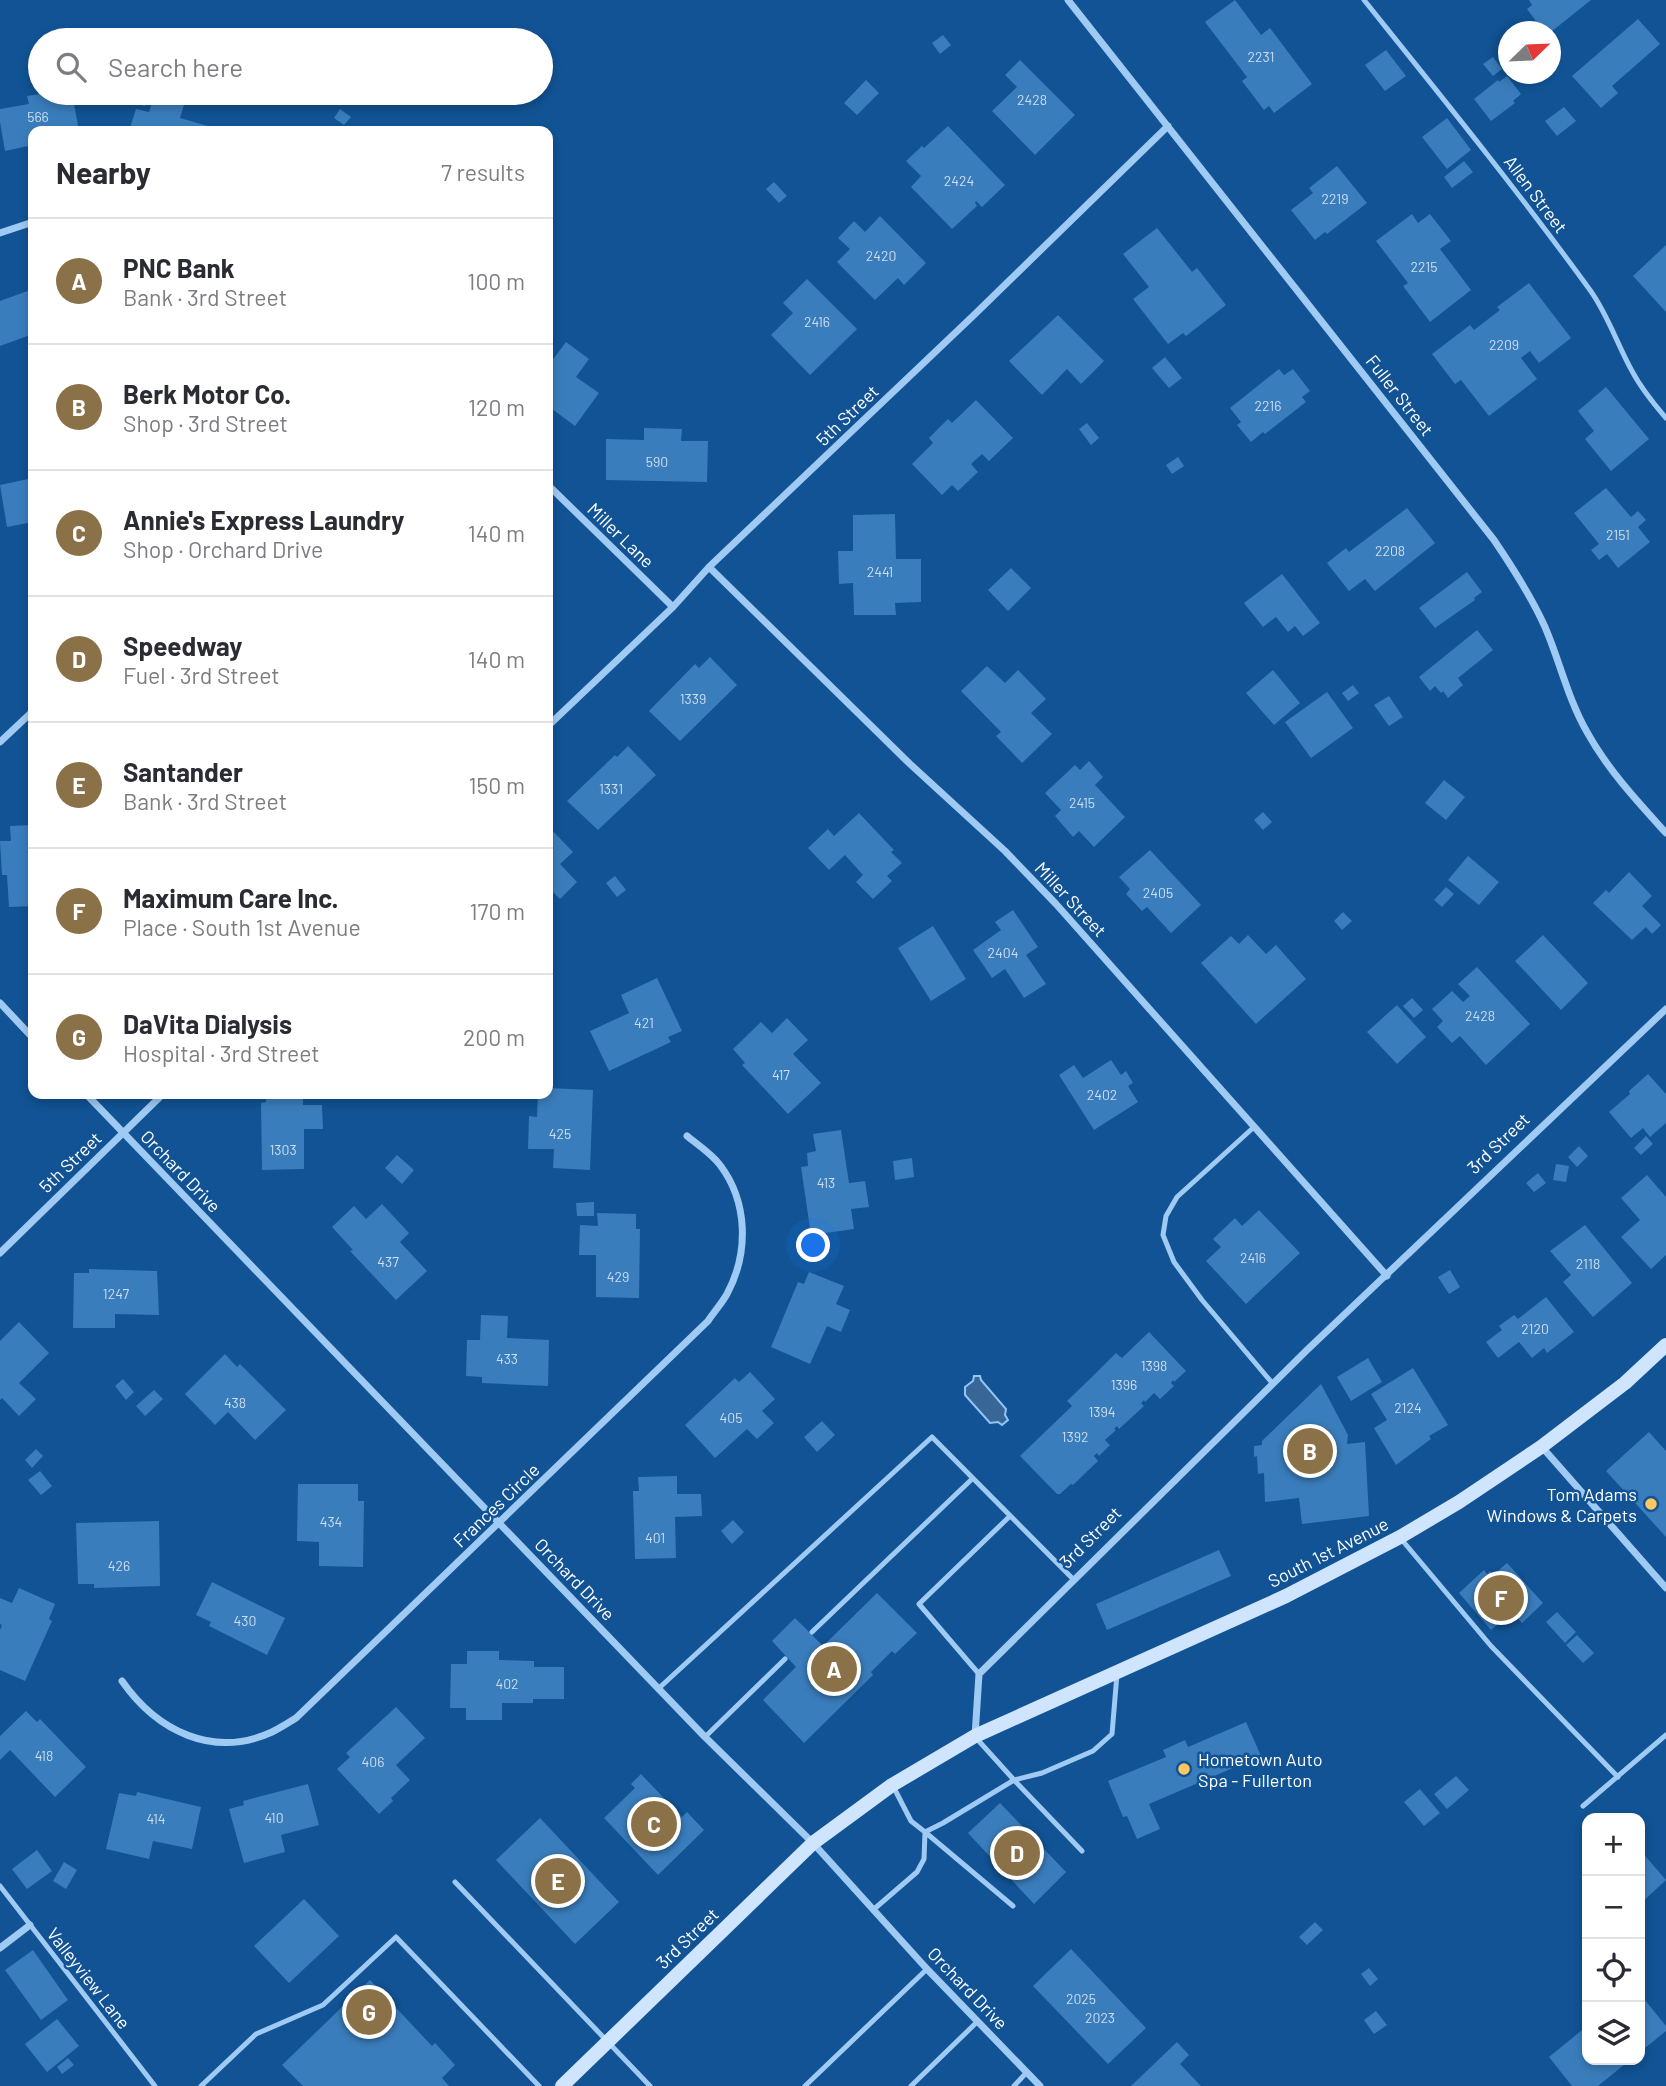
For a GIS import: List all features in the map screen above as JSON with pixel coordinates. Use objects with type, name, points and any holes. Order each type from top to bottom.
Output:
[{"type":"main road","name":"South 1st Avenue","points":[[975,1736],[1286,1596],[1400,1537],[1459,1502],[1541,1447],[1625,1383],[1666,1345]]},
{"type":"main road","name":"3rd Street","points":[[562,2086],[813,1843],[892,1785],[975,1736]]},
{"type":"street","name":"Fuller Street","points":[[1068,0],[1494,540],[1523,583],[1546,629],[1567,688],[1586,730],[1617,779],[1666,833]]},
{"type":"street","name":"5th Street","points":[[553,721],[673,607],[709,567],[1168,126]]},
{"type":"street","points":[[0,233],[28,224]]},
{"type":"street","name":"Miller Lane","points":[[553,490],[673,607]]},
{"type":"street","name":"Miller Street","points":[[709,567],[1056,904],[1387,1276]]},
{"type":"street","points":[[0,742],[28,715]]},
{"type":"street","points":[[0,1003],[28,1033]]},
{"type":"street","name":"3rd Street","points":[[979,1674],[1273,1384],[1666,1009]]},
{"type":"street","name":"Orchard Drive","points":[[91,1099],[658,1689],[813,1843],[927,1969],[1040,2086]]},
{"type":"street","name":"5th Street","points":[[0,1253],[158,1099]]},
{"type":"street","name":"Frances Circle","points":[[122,1681],[136,1701],[157,1720],[181,1734],[212,1741],[240,1741],[271,1732],[296,1718],[499,1523],[708,1321],[727,1293],[738,1266],[743,1237],[741,1210],[733,1185],[719,1163],[687,1136]]},
{"type":"street","points":[[1541,1447],[1666,1588]]},
{"type":"street","points":[[975,1736],[979,1674]]},
{"type":"street","points":[[0,1948],[30,1925]]},
{"type":"lane","name":"Allen Street","points":[[1364,0],[1493,161],[1592,292],[1607,316],[1632,371],[1651,402],[1666,418]]},
{"type":"lane","points":[[1254,1126],[1177,1197],[1166,1216],[1163,1235],[1174,1262],[1202,1300],[1273,1384]]},
{"type":"lane","points":[[658,1689],[932,1437],[1073,1580]]},
{"type":"lane","points":[[812,1632],[972,1479]]},
{"type":"lane","points":[[979,1674],[919,1604],[1010,1516]]},
{"type":"lane","points":[[1400,1537],[1492,1646],[1618,1777]]},
{"type":"lane","points":[[705,1737],[785,1659]]},
{"type":"lane","points":[[925,1832],[943,1824],[1014,1780],[1042,1773],[1093,1751],[1112,1734],[1117,1671]]},
{"type":"lane","points":[[1583,1806],[1666,1735]]},
{"type":"lane","points":[[975,1736],[1082,1851]]},
{"type":"lane","points":[[892,1785],[911,1821],[1013,1906]]},
{"type":"lane","points":[[873,1910],[917,1872],[924,1858],[925,1832]]},
{"type":"lane","points":[[455,1882],[650,2086]]},
{"type":"lane","name":"Valleyview Lane","points":[[0,1886],[155,2086]]},
{"type":"lane","points":[[201,2086],[256,2034],[323,2005],[396,1937],[539,2086]]},
{"type":"lane","points":[[805,2086],[927,1969]]},
{"type":"lane","points":[[911,2086],[978,2021]]},
{"type":"lane","points":[[1014,2086],[1027,2072]]},
{"type":"water","points":[[974,1376],[980,1376],[1006,1409],[1008,1420],[1002,1425],[998,1422],[990,1423],[965,1395],[965,1387],[973,1381]]},
{"type":"building","points":[[1235,0],[1261,35],[1270,28],[1312,84],[1274,113],[1269,106],[1264,110],[1242,81],[1247,77],[1205,22]]},
{"type":"building","points":[[1529,0],[1591,0],[1561,24],[1561,21],[1536,21],[1527,9],[1532,5]]},
{"type":"building","points":[[1638,19],[1660,44],[1612,86],[1618,93],[1601,108],[1572,76]]},
{"type":"building","points":[[943,35],[951,45],[940,54],[932,43]]},
{"type":"building","points":[[1386,50],[1406,76],[1385,91],[1365,65]]},
{"type":"building","points":[[1493,57],[1498,64],[1498,72],[1493,76],[1483,64]]},
{"type":"building","points":[[1020,60],[1075,115],[1035,155],[992,111],[1017,87],[1005,75]]},
{"type":"building","points":[[866,80],[879,93],[857,115],[844,103]]},
{"type":"building","points":[[1498,80],[1498,84],[1513,84],[1521,94],[1513,101],[1515,103],[1491,121],[1474,99]]},
{"type":"building","points":[[28,104],[74,105],[78,126],[28,126],[28,146],[5,151],[0,109]]},
{"type":"building","points":[[151,105],[184,105],[180,118],[208,126],[131,126],[136,109],[149,112]]},
{"type":"building","points":[[1564,107],[1576,121],[1557,136],[1545,121]]},
{"type":"building","points":[[340,109],[351,117],[344,125],[334,118]]},
{"type":"building","points":[[1447,118],[1471,150],[1447,169],[1422,137]]},
{"type":"building","points":[[948,126],[1005,185],[982,207],[976,201],[977,206],[952,229],[911,187],[921,176],[906,161]]},
{"type":"building","points":[[1464,161],[1473,172],[1452,188],[1444,177]]},
{"type":"building","points":[[1337,166],[1367,203],[1315,240],[1291,210],[1313,193],[1309,188]]},
{"type":"building","points":[[774,182],[787,196],[779,203],[766,189]]},
{"type":"building","points":[[1412,214],[1418,223],[1430,214],[1451,241],[1440,249],[1471,290],[1430,322],[1403,286],[1408,283],[1376,241]]},
{"type":"building","points":[[880,216],[926,263],[904,285],[898,278],[875,300],[837,262],[850,249],[838,238],[854,221],[865,232]]},
{"type":"building","points":[[1157,228],[1192,272],[1197,268],[1226,305],[1186,336],[1183,333],[1168,344],[1133,299],[1149,287],[1123,254]]},
{"type":"building","points":[[1666,245],[1666,312],[1633,276]]},
{"type":"building","points":[[807,279],[857,329],[810,375],[771,335],[793,313],[783,303]]},
{"type":"building","points":[[1529,283],[1571,338],[1539,363],[1530,351],[1521,358],[1537,379],[1489,416],[1461,380],[1455,384],[1432,354],[1470,325],[1474,330],[1500,310],[1497,307]]},
{"type":"building","points":[[28,291],[28,336],[0,346],[0,301]]},
{"type":"building","points":[[1058,315],[1104,361],[1081,384],[1067,369],[1042,395],[1009,361]]},
{"type":"building","points":[[566,342],[589,359],[576,377],[599,393],[575,426],[553,410],[553,359]]},
{"type":"building","points":[[1165,357],[1182,378],[1169,388],[1152,368]]},
{"type":"building","points":[[1279,369],[1284,375],[1293,369],[1310,391],[1302,397],[1306,402],[1251,442],[1237,425],[1241,422],[1230,408]]},
{"type":"building","points":[[1606,387],[1649,439],[1611,471],[1585,439],[1594,431],[1578,411]]},
{"type":"building","points":[[976,400],[1013,438],[989,461],[982,454],[971,464],[978,472],[958,491],[952,485],[942,495],[912,464],[933,443],[929,438],[948,419],[952,423]]},
{"type":"building","points":[[1087,423],[1099,438],[1091,445],[1079,429]]},
{"type":"building","points":[[644,428],[682,429],[681,441],[708,441],[707,482],[606,480],[606,439],[644,440]]},
{"type":"building","points":[[1178,457],[1184,466],[1172,474],[1166,465]]},
{"type":"building","points":[[28,479],[28,523],[7,527],[0,485]]},
{"type":"building","points":[[1606,488],[1631,517],[1638,511],[1646,520],[1638,527],[1650,542],[1618,568],[1607,554],[1599,560],[1591,550],[1599,544],[1574,513]]},
{"type":"building","points":[[1407,508],[1435,543],[1375,591],[1365,579],[1349,591],[1327,563],[1346,548],[1349,552]]},
{"type":"building","points":[[895,514],[896,559],[921,559],[921,602],[895,603],[896,615],[854,615],[853,583],[839,584],[838,551],[853,551],[853,515]]},
{"type":"building","points":[[1011,568],[1031,588],[1008,611],[988,590]]},
{"type":"building","points":[[1467,572],[1482,592],[1435,628],[1419,608]]},
{"type":"building","points":[[1282,574],[1320,623],[1303,636],[1295,626],[1288,632],[1276,617],[1263,627],[1244,603]]},
{"type":"building","points":[[1477,630],[1493,650],[1458,678],[1463,685],[1448,698],[1435,686],[1430,691],[1419,677]]},
{"type":"building","points":[[710,657],[737,685],[680,741],[649,711],[695,664],[699,668]]},
{"type":"building","points":[[987,666],[1005,683],[1018,670],[1046,699],[1031,713],[1052,734],[1022,763],[996,736],[1001,732],[961,691]]},
{"type":"building","points":[[1273,670],[1300,703],[1274,725],[1246,693]]},
{"type":"building","points":[[1353,685],[1359,693],[1348,701],[1342,693]]},
{"type":"building","points":[[1327,692],[1353,728],[1311,758],[1285,722]]},
{"type":"building","points":[[1389,696],[1403,717],[1389,726],[1374,705]]},
{"type":"building","points":[[628,746],[656,775],[598,830],[567,801]]},
{"type":"building","points":[[1089,761],[1103,777],[1095,785],[1125,817],[1094,847],[1079,831],[1073,837],[1055,816],[1061,810],[1045,793],[1075,765],[1080,770]]},
{"type":"building","points":[[1444,780],[1465,797],[1446,820],[1425,803]]},
{"type":"building","points":[[1263,812],[1272,822],[1263,830],[1254,820]]},
{"type":"building","points":[[859,813],[894,850],[891,852],[902,863],[887,876],[892,881],[873,899],[856,882],[863,875],[845,855],[829,870],[808,848],[828,829],[834,836]]},
{"type":"building","points":[[28,825],[28,906],[9,907],[7,875],[2,875],[0,841],[11,841],[10,826]]},
{"type":"building","points":[[553,831],[573,852],[560,864],[577,882],[560,899],[553,892]]},
{"type":"building","points":[[1150,850],[1201,905],[1171,933],[1147,907],[1142,911],[1126,894],[1130,889],[1119,877]]},
{"type":"building","points":[[1468,856],[1499,882],[1479,905],[1448,880]]},
{"type":"building","points":[[1629,872],[1652,896],[1642,906],[1661,925],[1652,934],[1646,927],[1632,940],[1593,903],[1606,890],[1609,893]]},
{"type":"building","points":[[615,876],[626,890],[617,897],[606,883]]},
{"type":"building","points":[[1446,887],[1454,894],[1442,907],[1434,900]]},
{"type":"building","points":[[1013,910],[1038,947],[1026,955],[1046,984],[1024,998],[1005,969],[992,978],[973,950],[1001,930],[995,922]]},
{"type":"building","points":[[1343,912],[1352,921],[1342,930],[1334,921]]},
{"type":"building","points":[[933,926],[966,979],[931,1001],[898,948]]},
{"type":"building","points":[[1248,935],[1266,954],[1276,945],[1306,979],[1256,1024],[1201,963],[1231,936],[1239,944]]},
{"type":"building","points":[[1543,935],[1588,983],[1561,1010],[1515,961]]},
{"type":"building","points":[[1477,967],[1530,1024],[1486,1065],[1460,1036],[1452,1043],[1437,1027],[1443,1021],[1432,1009],[1452,991],[1463,1002],[1470,996],[1458,984]]},
{"type":"building","points":[[657,978],[682,1031],[668,1037],[671,1042],[609,1071],[590,1031],[629,1013],[621,995]]},
{"type":"building","points":[[1412,998],[1423,1010],[1414,1018],[1403,1006]]},
{"type":"building","points":[[1397,1005],[1426,1037],[1397,1064],[1367,1032]]},
{"type":"building","points":[[787,1018],[808,1040],[793,1054],[821,1083],[788,1114],[742,1065],[745,1063],[733,1049],[761,1022],[772,1033]]},
{"type":"building","points":[[1111,1060],[1121,1075],[1126,1071],[1133,1083],[1128,1086],[1138,1102],[1094,1130],[1059,1075],[1074,1065],[1083,1078]]},
{"type":"building","points":[[1648,1074],[1666,1094],[1666,1123],[1650,1137],[1643,1128],[1631,1138],[1609,1112]]},
{"type":"building","points":[[553,1088],[593,1090],[590,1170],[553,1168],[554,1149],[528,1149],[529,1116],[537,1117],[538,1099],[553,1099]]},
{"type":"building","points":[[266,1099],[303,1099],[303,1105],[322,1105],[323,1129],[304,1129],[304,1169],[262,1170],[261,1103],[266,1102]]},
{"type":"building","points":[[841,1130],[849,1183],[865,1181],[869,1207],[851,1209],[854,1229],[811,1235],[801,1167],[808,1166],[807,1153],[816,1151],[813,1134]]},
{"type":"building","points":[[1646,1136],[1653,1144],[1641,1155],[1634,1148]]},
{"type":"building","points":[[1579,1146],[1588,1156],[1577,1167],[1568,1157]]},
{"type":"building","points":[[397,1155],[414,1170],[402,1184],[385,1168]]},
{"type":"building","points":[[912,1158],[914,1177],[895,1180],[893,1161]]},
{"type":"building","points":[[1556,1164],[1569,1166],[1566,1182],[1553,1180]]},
{"type":"building","points":[[1538,1173],[1546,1183],[1534,1192],[1526,1183]]},
{"type":"building","points":[[1647,1175],[1666,1197],[1666,1255],[1651,1269],[1621,1237],[1640,1220],[1621,1198]]},
{"type":"building","points":[[594,1202],[594,1216],[577,1216],[576,1203]]},
{"type":"building","points":[[382,1204],[409,1233],[400,1242],[427,1271],[396,1300],[350,1251],[353,1250],[332,1227],[354,1206],[366,1219]]},
{"type":"building","points":[[1259,1210],[1300,1253],[1246,1304],[1206,1261],[1221,1247],[1213,1239],[1235,1218],[1242,1226]]},
{"type":"building","points":[[597,1213],[636,1214],[636,1229],[640,1229],[639,1298],[596,1297],[596,1255],[579,1255],[580,1225],[598,1226]]},
{"type":"building","points":[[1585,1225],[1632,1283],[1593,1317],[1563,1282],[1571,1275],[1550,1251]]},
{"type":"building","points":[[89,1269],[157,1271],[159,1315],[115,1314],[115,1328],[73,1328],[74,1273],[89,1273]]},
{"type":"building","points":[[1450,1270],[1460,1287],[1449,1294],[1438,1277]]},
{"type":"building","points":[[809,1272],[844,1286],[836,1304],[850,1310],[841,1332],[827,1326],[810,1364],[771,1347],[798,1282],[804,1284]]},
{"type":"building","points":[[1546,1297],[1574,1332],[1547,1353],[1544,1348],[1532,1358],[1519,1342],[1498,1358],[1486,1342],[1502,1330],[1499,1326],[1514,1315],[1518,1319]]},
{"type":"building","points":[[481,1315],[508,1316],[507,1338],[549,1340],[548,1386],[482,1383],[482,1377],[466,1376],[467,1340],[480,1340]]},
{"type":"building","points":[[19,1322],[49,1353],[19,1383],[36,1399],[19,1416],[2,1398],[0,1400],[0,1341]]},
{"type":"building","points":[[1149,1332],[1186,1371],[1174,1382],[1173,1380],[1171,1383],[1174,1386],[1160,1399],[1154,1393],[1145,1402],[1144,1400],[1141,1403],[1144,1406],[1119,1429],[1117,1426],[1105,1440],[1110,1445],[1099,1456],[1097,1453],[1094,1456],[1098,1461],[1073,1485],[1057,1494],[1020,1456],[1072,1406],[1067,1401],[1116,1353],[1122,1358]]},
{"type":"building","points":[[225,1354],[237,1367],[240,1364],[286,1410],[255,1440],[228,1412],[215,1425],[185,1394]]},
{"type":"building","points":[[1368,1358],[1382,1382],[1351,1401],[1337,1377]]},
{"type":"building","points":[[1413,1368],[1448,1425],[1429,1436],[1431,1439],[1396,1465],[1374,1428],[1387,1420],[1371,1394]]},
{"type":"building","points":[[750,1372],[775,1399],[762,1411],[774,1423],[757,1439],[747,1429],[715,1458],[685,1425],[735,1378],[739,1382]]},
{"type":"building","points":[[123,1379],[134,1392],[126,1400],[115,1386]]},
{"type":"building","points":[[1321,1384],[1348,1435],[1347,1444],[1365,1442],[1369,1516],[1302,1524],[1299,1498],[1265,1502],[1264,1473],[1258,1474],[1254,1446],[1262,1445],[1262,1441]]},
{"type":"building","points":[[154,1390],[163,1399],[145,1416],[136,1406]]},
{"type":"building","points":[[822,1421],[835,1435],[817,1452],[804,1437]]},
{"type":"building","name":"Tom Adams Windows & Carpets","points":[[1649,1432],[1666,1451],[1666,1537],[1606,1471]]},
{"type":"building","points":[[36,1449],[43,1456],[32,1468],[25,1460]]},
{"type":"building","points":[[40,1471],[52,1486],[41,1495],[28,1480]]},
{"type":"building","points":[[677,1476],[677,1494],[701,1494],[702,1516],[675,1517],[676,1558],[635,1559],[633,1491],[639,1491],[638,1477]]},
{"type":"building","points":[[298,1484],[358,1484],[358,1501],[364,1501],[363,1567],[319,1566],[319,1542],[297,1541]]},
{"type":"building","points":[[733,1520],[744,1532],[732,1544],[721,1531]]},
{"type":"building","points":[[159,1521],[160,1586],[94,1588],[94,1584],[78,1584],[76,1523]]},
{"type":"building","points":[[1219,1550],[1231,1576],[1107,1630],[1096,1604]]},
{"type":"building","points":[[1507,1563],[1543,1603],[1522,1623],[1512,1612],[1491,1630],[1459,1593],[1484,1570],[1493,1575]]},
{"type":"building","points":[[212,1582],[285,1618],[267,1655],[209,1626],[211,1622],[196,1615]]},
{"type":"building","points":[[19,1588],[55,1604],[49,1619],[52,1621],[25,1681],[0,1670],[0,1598],[12,1603]]},
{"type":"building","points":[[877,1593],[917,1633],[895,1654],[892,1651],[871,1672],[873,1675],[804,1743],[763,1700],[796,1667],[772,1641],[795,1618],[823,1646]]},
{"type":"building","points":[[1557,1612],[1576,1632],[1565,1643],[1546,1622]]},
{"type":"building","points":[[1577,1635],[1594,1653],[1583,1663],[1566,1645]]},
{"type":"building","points":[[467,1651],[499,1651],[499,1660],[534,1661],[534,1667],[564,1667],[564,1699],[502,1703],[502,1720],[466,1720],[466,1708],[450,1708],[451,1664],[467,1664]]},
{"type":"building","points":[[396,1707],[425,1738],[396,1765],[410,1780],[379,1814],[337,1769],[350,1757],[346,1753]]},
{"type":"building","points":[[26,1711],[37,1722],[40,1719],[86,1767],[55,1797],[10,1750],[0,1760],[0,1736]]},
{"type":"building","name":"Hometown Auto Spa - Fullerton","points":[[1246,1722],[1261,1756],[1149,1804],[1160,1829],[1137,1839],[1127,1816],[1123,1817],[1108,1781],[1166,1757],[1163,1750],[1185,1740],[1188,1747]]},
{"type":"building","points":[[641,1774],[682,1817],[687,1812],[704,1830],[658,1875],[604,1818],[635,1788],[631,1784]]},
{"type":"building","points":[[1456,1776],[1469,1790],[1447,1809],[1434,1794]]},
{"type":"building","points":[[308,1784],[319,1825],[281,1835],[285,1852],[244,1863],[229,1809],[244,1805],[243,1801]]},
{"type":"building","points":[[1420,1789],[1440,1813],[1424,1826],[1404,1802]]},
{"type":"building","points":[[137,1792],[201,1807],[192,1849],[153,1841],[149,1859],[106,1849],[119,1793],[136,1796]]},
{"type":"building","points":[[1000,1803],[1066,1872],[1034,1904],[968,1833]]},
{"type":"building","points":[[540,1818],[619,1902],[575,1944],[496,1860]]},
{"type":"building","points":[[37,1850],[52,1871],[27,1889],[12,1869]]},
{"type":"building","points":[[1645,1856],[1666,1880],[1645,1899]]},
{"type":"building","points":[[64,1862],[77,1870],[66,1889],[53,1881]]},
{"type":"building","points":[[304,1899],[339,1936],[289,1983],[254,1946]]},
{"type":"building","points":[[1315,1922],[1323,1930],[1307,1945],[1299,1937]]},
{"type":"building","points":[[1071,1949],[1146,2028],[1108,2064],[1033,1986]]},
{"type":"building","points":[[33,1950],[68,2000],[41,2020],[5,1970]]},
{"type":"building","points":[[1369,1968],[1378,1979],[1370,1986],[1361,1974]]},
{"type":"building","points":[[370,1980],[432,2046],[435,2043],[455,2065],[442,2078],[449,2086],[303,2086],[282,2065]]},
{"type":"building","points":[[1645,2000],[1666,2026],[1666,2031],[1645,2048]]},
{"type":"building","points":[[1376,2011],[1387,2025],[1374,2034],[1364,2020]]},
{"type":"building","points":[[57,2019],[79,2046],[47,2072],[25,2044]]},
{"type":"building","points":[[1582,2030],[1582,2065],[1624,2065],[1598,2086],[1572,2086],[1549,2057]]},
{"type":"building","points":[[1177,2042],[1189,2055],[1180,2064],[1201,2086],[1131,2086]]},
{"type":"building","points":[[68,2058],[74,2065],[62,2074],[57,2067]]},
{"type":"place","name":"Berk Motor Co.","points":[[1310,1451]]},
{"type":"place","name":"Tom Adams Windows & Carpets","points":[[1651,1504]]},
{"type":"place","name":"Maximum Care Inc.","points":[[1501,1598]]},
{"type":"place","name":"PNC Bank","points":[[834,1669]]},
{"type":"place","name":"Hometown Auto Spa - Fullerton","points":[[1184,1769]]},
{"type":"place","name":"Annie's Express Laundry","points":[[654,1824]]},
{"type":"place","name":"Speedway","points":[[1017,1853]]},
{"type":"place","name":"Santander","points":[[558,1881]]},
{"type":"place","name":"DaVita Dialysis","points":[[369,2012]]}]
